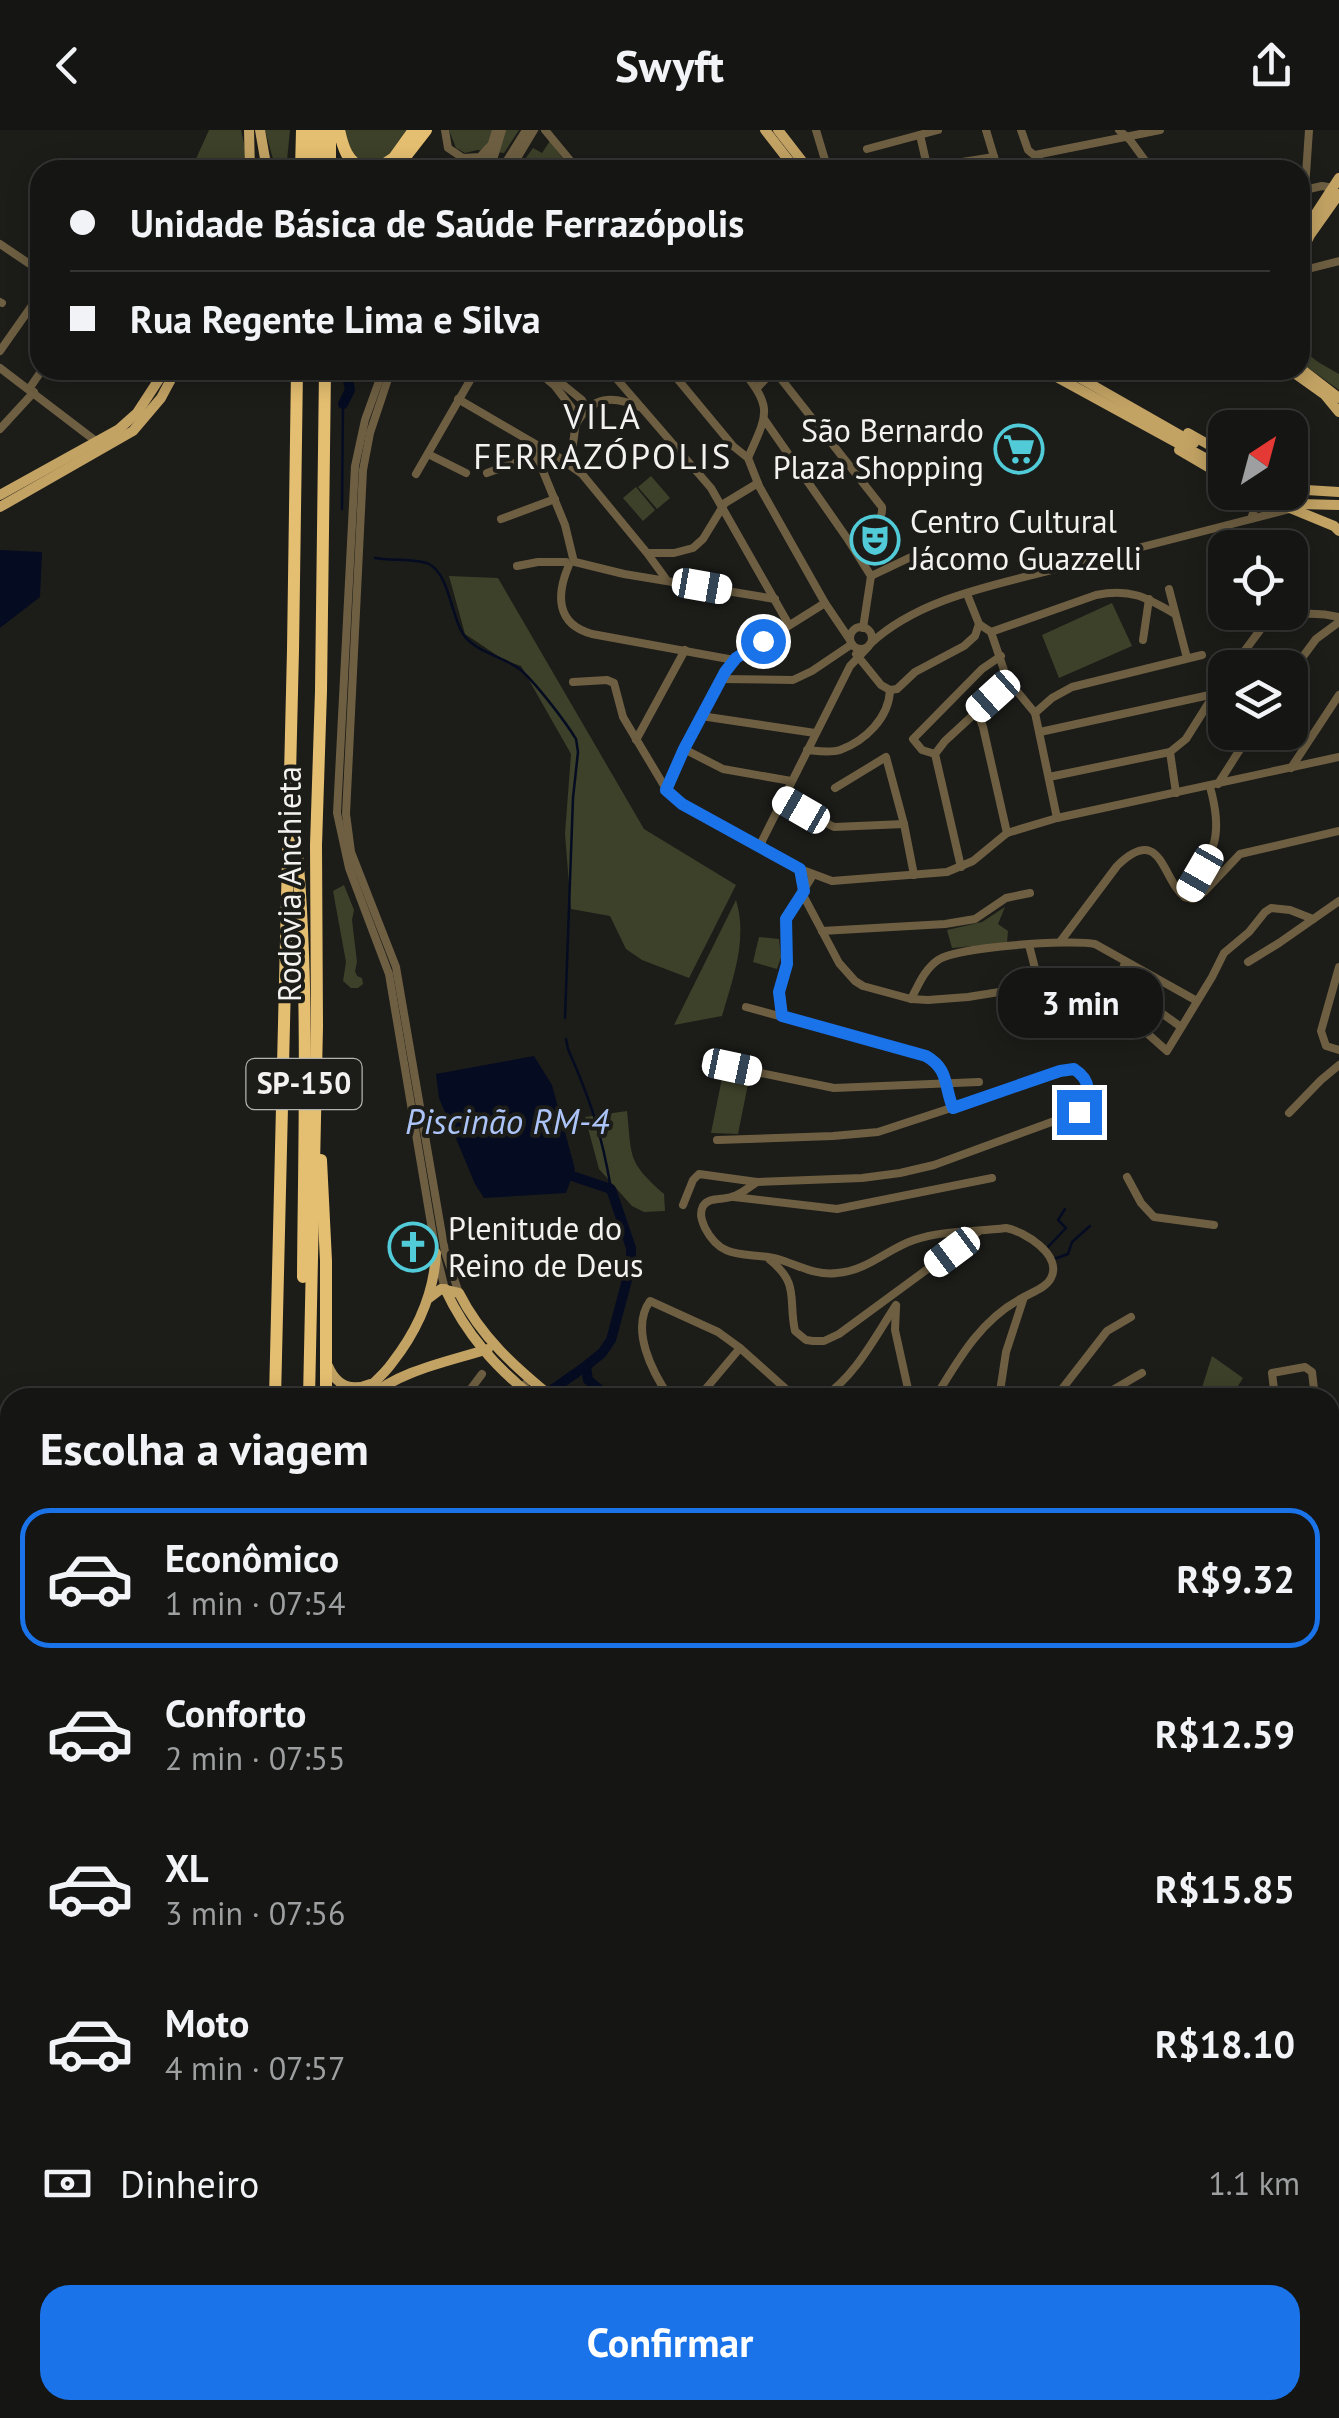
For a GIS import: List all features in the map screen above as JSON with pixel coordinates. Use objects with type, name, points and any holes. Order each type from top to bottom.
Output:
[{"type":"highway","points":[[301,160],[302,130]]},
{"type":"highway","points":[[312,160],[313,130]]},
{"type":"highway","points":[[321,130],[325,160]]},
{"type":"highway","points":[[327,160],[330,130]]},
{"type":"highway","points":[[339,130],[351,160]]},
{"type":"highway","points":[[391,160],[414,130]]},
{"type":"highway","points":[[401,160],[426,130]]},
{"type":"highway","name":"Rodovia Anchieta","points":[[275,1388],[296,380]]},
{"type":"highway","name":"Rodovia Anchieta","points":[[309,1388],[316,1026],[322,986],[316,958],[316,828],[322,691],[325,380]]},
{"type":"highway","name":"Rodovia Anchieta","points":[[289,770],[300,877],[305,1022],[300,1388]]},
{"type":"highway","points":[[316,1060],[326,1261],[326,1388]]},
{"type":"main road","points":[[248,130],[250,160]]},
{"type":"main road","points":[[260,130],[265,160]]},
{"type":"main road","points":[[765,130],[788,160]]},
{"type":"main road","points":[[778,130],[801,160]]},
{"type":"main road","points":[[1310,222],[1338,187]]},
{"type":"main road","points":[[1310,235],[1338,187]]},
{"type":"main road","points":[[1310,376],[1339,398]]},
{"type":"main road","points":[[0,494],[98,442],[133,418],[159,380]]},
{"type":"main road","points":[[0,507],[133,431],[162,398],[171,380]]},
{"type":"main road","points":[[1062,380],[1208,467]]},
{"type":"main road","points":[[1084,380],[1208,456]]},
{"type":"main road","points":[[1304,380],[1325,395],[1339,412]]},
{"type":"main road","points":[[1112,395],[1129,400],[1208,444]]},
{"type":"main road","points":[[1128,417],[1176,437]]},
{"type":"main road","points":[[1308,490],[1337,494]]},
{"type":"main road","points":[[1308,502],[1337,494]]},
{"type":"main road","points":[[1308,499],[1337,494]]},
{"type":"main road","points":[[1295,510],[1339,531]]},
{"type":"main road","points":[[368,1388],[390,1367],[417,1324],[429,1298],[436,1253]]},
{"type":"main road","points":[[446,1289],[459,1316],[522,1388]]},
{"type":"main road","points":[[429,1298],[438,1290],[459,1293],[488,1349]]},
{"type":"main road","points":[[382,1388],[399,1378],[488,1349]]},
{"type":"main road","points":[[326,1362],[333,1377],[347,1387],[371,1384]]},
{"type":"main road","points":[[390,1367],[399,1378]]},
{"type":"street","points":[[444,130],[448,148],[463,158],[480,157],[493,145]]},
{"type":"street","points":[[489,160],[499,130]]},
{"type":"street","points":[[507,160],[526,130]]},
{"type":"street","points":[[516,160],[534,130]]},
{"type":"street","points":[[545,130],[570,160]]},
{"type":"street","points":[[816,130],[825,160]]},
{"type":"street","points":[[895,130],[898,141]]},
{"type":"street","points":[[867,149],[938,130]]},
{"type":"street","points":[[986,130],[993,160]]},
{"type":"street","points":[[1021,130],[1028,150],[1039,160]]},
{"type":"street","points":[[1035,155],[1118,134],[1160,130]]},
{"type":"street","points":[[1307,160],[1309,130]]},
{"type":"street","points":[[1118,134],[1143,160]]},
{"type":"street","points":[[920,135],[926,160]]},
{"type":"street","points":[[1310,189],[1338,187]]},
{"type":"street","points":[[1310,192],[1318,194],[1320,205]]},
{"type":"street","points":[[0,244],[30,264]]},
{"type":"street","points":[[1310,269],[1339,261]]},
{"type":"street","points":[[0,352],[30,310]]},
{"type":"street","points":[[0,368],[98,442]]},
{"type":"street","points":[[0,429],[37,380]]},
{"type":"street","points":[[379,380],[364,420],[355,466],[338,813],[349,868],[389,974],[436,1253],[446,1289]]},
{"type":"street","points":[[388,380],[363,470],[346,814],[351,852],[396,967],[445,1252],[459,1293]]},
{"type":"street","points":[[416,474],[470,380]]},
{"type":"street","points":[[548,380],[582,412]]},
{"type":"street","points":[[556,380],[584,402],[576,424],[570,465]]},
{"type":"street","points":[[617,380],[697,470],[789,624]]},
{"type":"street","points":[[678,380],[733,446],[748,458],[851,652],[880,685],[890,690],[897,688],[916,672],[968,643],[979,624],[967,594]]},
{"type":"street","points":[[748,458],[764,418],[764,401],[750,380]]},
{"type":"street","points":[[757,388],[765,380]]},
{"type":"street","points":[[782,380],[882,507],[880,521],[849,541]]},
{"type":"street","points":[[614,400],[624,388]]},
{"type":"street","points":[[458,398],[527,440],[538,453],[569,543],[570,561],[560,598],[575,627],[592,634],[719,656],[731,663],[734,673],[747,679]]},
{"type":"street","points":[[582,412],[598,402],[614,400],[643,409]]},
{"type":"street","points":[[762,850],[764,836],[862,629],[871,576],[764,418]]},
{"type":"street","points":[[486,473],[538,453],[570,465],[592,485],[666,580]]},
{"type":"street","points":[[428,454],[466,473]]},
{"type":"street","points":[[546,476],[552,460]]},
{"type":"street","points":[[647,553],[694,548],[722,506],[758,483]]},
{"type":"street","points":[[501,519],[555,500]]},
{"type":"street","points":[[1251,519],[1255,510]]},
{"type":"street","points":[[1251,519],[1262,510]]},
{"type":"street","points":[[720,679],[793,680],[869,646],[906,616],[967,594],[1283,510]]},
{"type":"street","points":[[871,576],[911,556]]},
{"type":"street","points":[[517,566],[570,561],[606,571],[775,598]]},
{"type":"street","points":[[1169,589],[1187,658]]},
{"type":"street","points":[[991,632],[1096,595],[1125,591],[1175,614]]},
{"type":"street","points":[[1143,640],[1149,600]]},
{"type":"street","points":[[666,790],[731,663],[824,603]]},
{"type":"street","points":[[1245,650],[1266,622],[1309,612],[1339,620],[1308,650]]},
{"type":"street","points":[[979,624],[991,632],[1009,682],[1035,712],[1057,818]]},
{"type":"street","points":[[840,626],[883,632]]},
{"type":"street","points":[[862,629],[872,636],[869,646]]},
{"type":"street","points":[[636,740],[685,650]]},
{"type":"street","points":[[1035,712],[1072,687],[1202,655]]},
{"type":"street","points":[[936,754],[922,750],[913,738],[990,662],[1001,656]]},
{"type":"street","points":[[573,682],[607,680],[614,684],[619,708],[636,740],[666,790],[682,804],[762,850],[832,881]]},
{"type":"street","points":[[962,868],[936,754],[945,740],[1009,682]]},
{"type":"street","points":[[807,750],[840,750],[871,730],[884,711],[890,690]]},
{"type":"street","points":[[1040,732],[1208,695]]},
{"type":"street","points":[[1291,768],[1339,695]]},
{"type":"street","points":[[1049,777],[1170,752],[1186,739],[1208,704]]},
{"type":"street","points":[[977,711],[1006,834]]},
{"type":"street","points":[[701,716],[816,733]]},
{"type":"street","points":[[684,749],[723,769],[791,781]]},
{"type":"street","points":[[1185,898],[1214,848],[1214,785],[1240,750]]},
{"type":"street","points":[[1170,752],[1176,793]]},
{"type":"street","points":[[835,788],[886,756],[914,875]]},
{"type":"street","points":[[804,891],[832,881],[947,872],[974,861],[1006,834],[1057,818],[1339,757]]},
{"type":"street","points":[[1232,762],[1238,780]]},
{"type":"street","points":[[782,800],[834,827],[904,824]]},
{"type":"street","points":[[1060,942],[1118,866],[1138,852],[1156,855],[1177,892],[1192,899],[1240,854],[1339,831]]},
{"type":"street","points":[[750,842],[764,836]]},
{"type":"street","points":[[764,836],[766,846],[779,858]]},
{"type":"street","points":[[800,869],[804,891],[839,963],[864,986],[911,999],[955,998],[1055,983]]},
{"type":"street","points":[[782,1016],[779,992],[787,964],[786,919],[813,875]]},
{"type":"street","points":[[822,931],[960,922],[982,916],[1006,898],[1030,894]]},
{"type":"street","points":[[1248,962],[1339,902]]},
{"type":"street","points":[[1125,962],[1111,1001],[1167,1051],[1224,953],[1264,912],[1271,908],[1290,910],[1313,918]]},
{"type":"street","points":[[911,999],[926,970],[948,954],[1060,942],[1095,944],[1197,1001]]},
{"type":"street","points":[[1029,945],[1038,984]]},
{"type":"street","points":[[1339,968],[1321,1031],[1326,1046],[1339,1050]]},
{"type":"street","points":[[1117,982],[1181,1026]]},
{"type":"street","points":[[746,1007],[926,1056],[943,1070],[953,1108]]},
{"type":"street","points":[[722,1064],[834,1088],[979,1082]]},
{"type":"street","points":[[1289,1113],[1339,1066]]},
{"type":"street","points":[[683,1205],[699,1174],[757,1182],[862,1178],[934,1165],[1079,1112],[1089,1091],[1082,1074],[1074,1069],[878,1132],[717,1140]]},
{"type":"street","points":[[933,1112],[947,1094]]},
{"type":"street","points":[[1127,1177],[1144,1208],[1154,1217],[1214,1225]]},
{"type":"street","points":[[941,1388],[960,1357],[998,1312],[1050,1281],[1053,1264],[1030,1238],[1006,1228],[935,1235],[913,1240],[871,1263],[836,1274],[724,1250],[706,1229],[700,1214],[707,1202],[734,1197],[845,1208],[992,1178]]},
{"type":"street","points":[[734,1197],[757,1182]]},
{"type":"street","points":[[767,1257],[790,1281],[795,1331],[806,1340],[824,1341],[898,1293],[980,1231]]},
{"type":"street","points":[[898,1293],[895,1330],[908,1388]]},
{"type":"street","points":[[1001,1388],[1006,1352],[1024,1297]]},
{"type":"street","points":[[665,1388],[642,1336],[642,1317],[650,1301],[718,1332],[785,1388]]},
{"type":"street","points":[[835,1388],[896,1305]]},
{"type":"street","points":[[1063,1388],[1106,1331],[1132,1317]]},
{"type":"street","points":[[706,1388],[740,1348]]},
{"type":"street","points":[[1274,1388],[1272,1373],[1308,1368],[1314,1388]]},
{"type":"street","points":[[1116,1388],[1142,1373]]},
{"type":"street","points":[[472,1388],[482,1374]]},
{"type":"green space","points":[[209,130],[241,130],[244,160],[196,160]]},
{"type":"green space","points":[[265,130],[290,130],[287,160],[273,160]]},
{"type":"green space","points":[[344,130],[412,130],[388,160],[358,160]]},
{"type":"green space","points":[[449,130],[519,130],[504,153],[465,153],[456,148]]},
{"type":"green space","points":[[550,141],[563,159],[524,160],[533,148],[542,153]]},
{"type":"green space","points":[[1310,356],[1339,374],[1339,390],[1310,368]]},
{"type":"green space","points":[[651,476],[670,498],[657,509],[638,487]]},
{"type":"green space","points":[[636,487],[655,510],[643,521],[623,498]]},
{"type":"green space","points":[[449,576],[498,578],[644,829],[736,885],[689,978],[642,960],[626,949],[610,916],[571,909],[565,834],[571,754],[521,666],[504,660],[465,634]]},
{"type":"green space","points":[[1112,603],[1132,646],[1059,678],[1042,635]]},
{"type":"green space","points":[[344,885],[354,910],[355,971],[363,984],[358,988],[343,981],[346,962],[333,891]]},
{"type":"green space","points":[[736,900],[740,944],[722,1016],[674,1025]]},
{"type":"green space","points":[[1005,907],[998,924],[1008,931],[1007,943],[952,948],[947,930],[982,922]]},
{"type":"green space","points":[[759,937],[779,939],[781,957],[777,969],[753,962]]},
{"type":"green space","points":[[723,1073],[749,1079],[738,1134],[711,1133]]},
{"type":"green space","points":[[627,1111],[637,1166],[664,1194],[665,1211],[644,1212],[632,1206],[599,1169],[585,1117]]},
{"type":"green space","points":[[1212,1356],[1243,1378],[1237,1388],[1202,1388]]},
{"type":"water","points":[[0,550],[42,552],[40,597],[0,628]]},
{"type":"water","name":"Piscinão RM-4","points":[[534,1056],[552,1085],[575,1169],[566,1193],[484,1198],[439,1098],[436,1074]]},
{"type":"waterway","points":[[343,404],[350,390],[348,380]]},
{"type":"waterway","points":[[342,509],[343,404]]},
{"type":"waterway","points":[[375,558],[418,561],[436,569],[463,634],[476,646],[522,671],[576,739],[565,1018]]},
{"type":"waterway","points":[[566,1039],[594,1117],[611,1189]]},
{"type":"waterway","points":[[560,1172],[611,1189],[631,1248],[631,1265],[611,1340],[586,1366],[588,1380],[598,1388]]},
{"type":"waterway","points":[[1047,1248],[1066,1228],[1058,1220],[1065,1209]]},
{"type":"waterway","points":[[1054,1259],[1068,1254],[1072,1242],[1090,1226]]},
{"type":"waterway","points":[[554,1388],[586,1366]]},
{"type":"place","name":"São Bernardo Plaza Shopping","points":[[1019,449]]},
{"type":"place","name":"Centro Cultural Jácomo Guazzelli","points":[[875,540]]},
{"type":"place","name":"Plenitude do Reino de Deus","points":[[413,1247]]},
{"type":"district","name":"VILA FERRAZÓPOLIS","points":[[603,437]]},
{"type":"route","points":[[763,641],[736,658],[725,672],[666,790],[682,804],[800,869],[804,891],[788,912],[785,924],[788,958],[779,986],[782,1016],[926,1056],[943,1070],[953,1108],[1074,1069],[1082,1074],[1089,1091],[1079,1112]]}]
